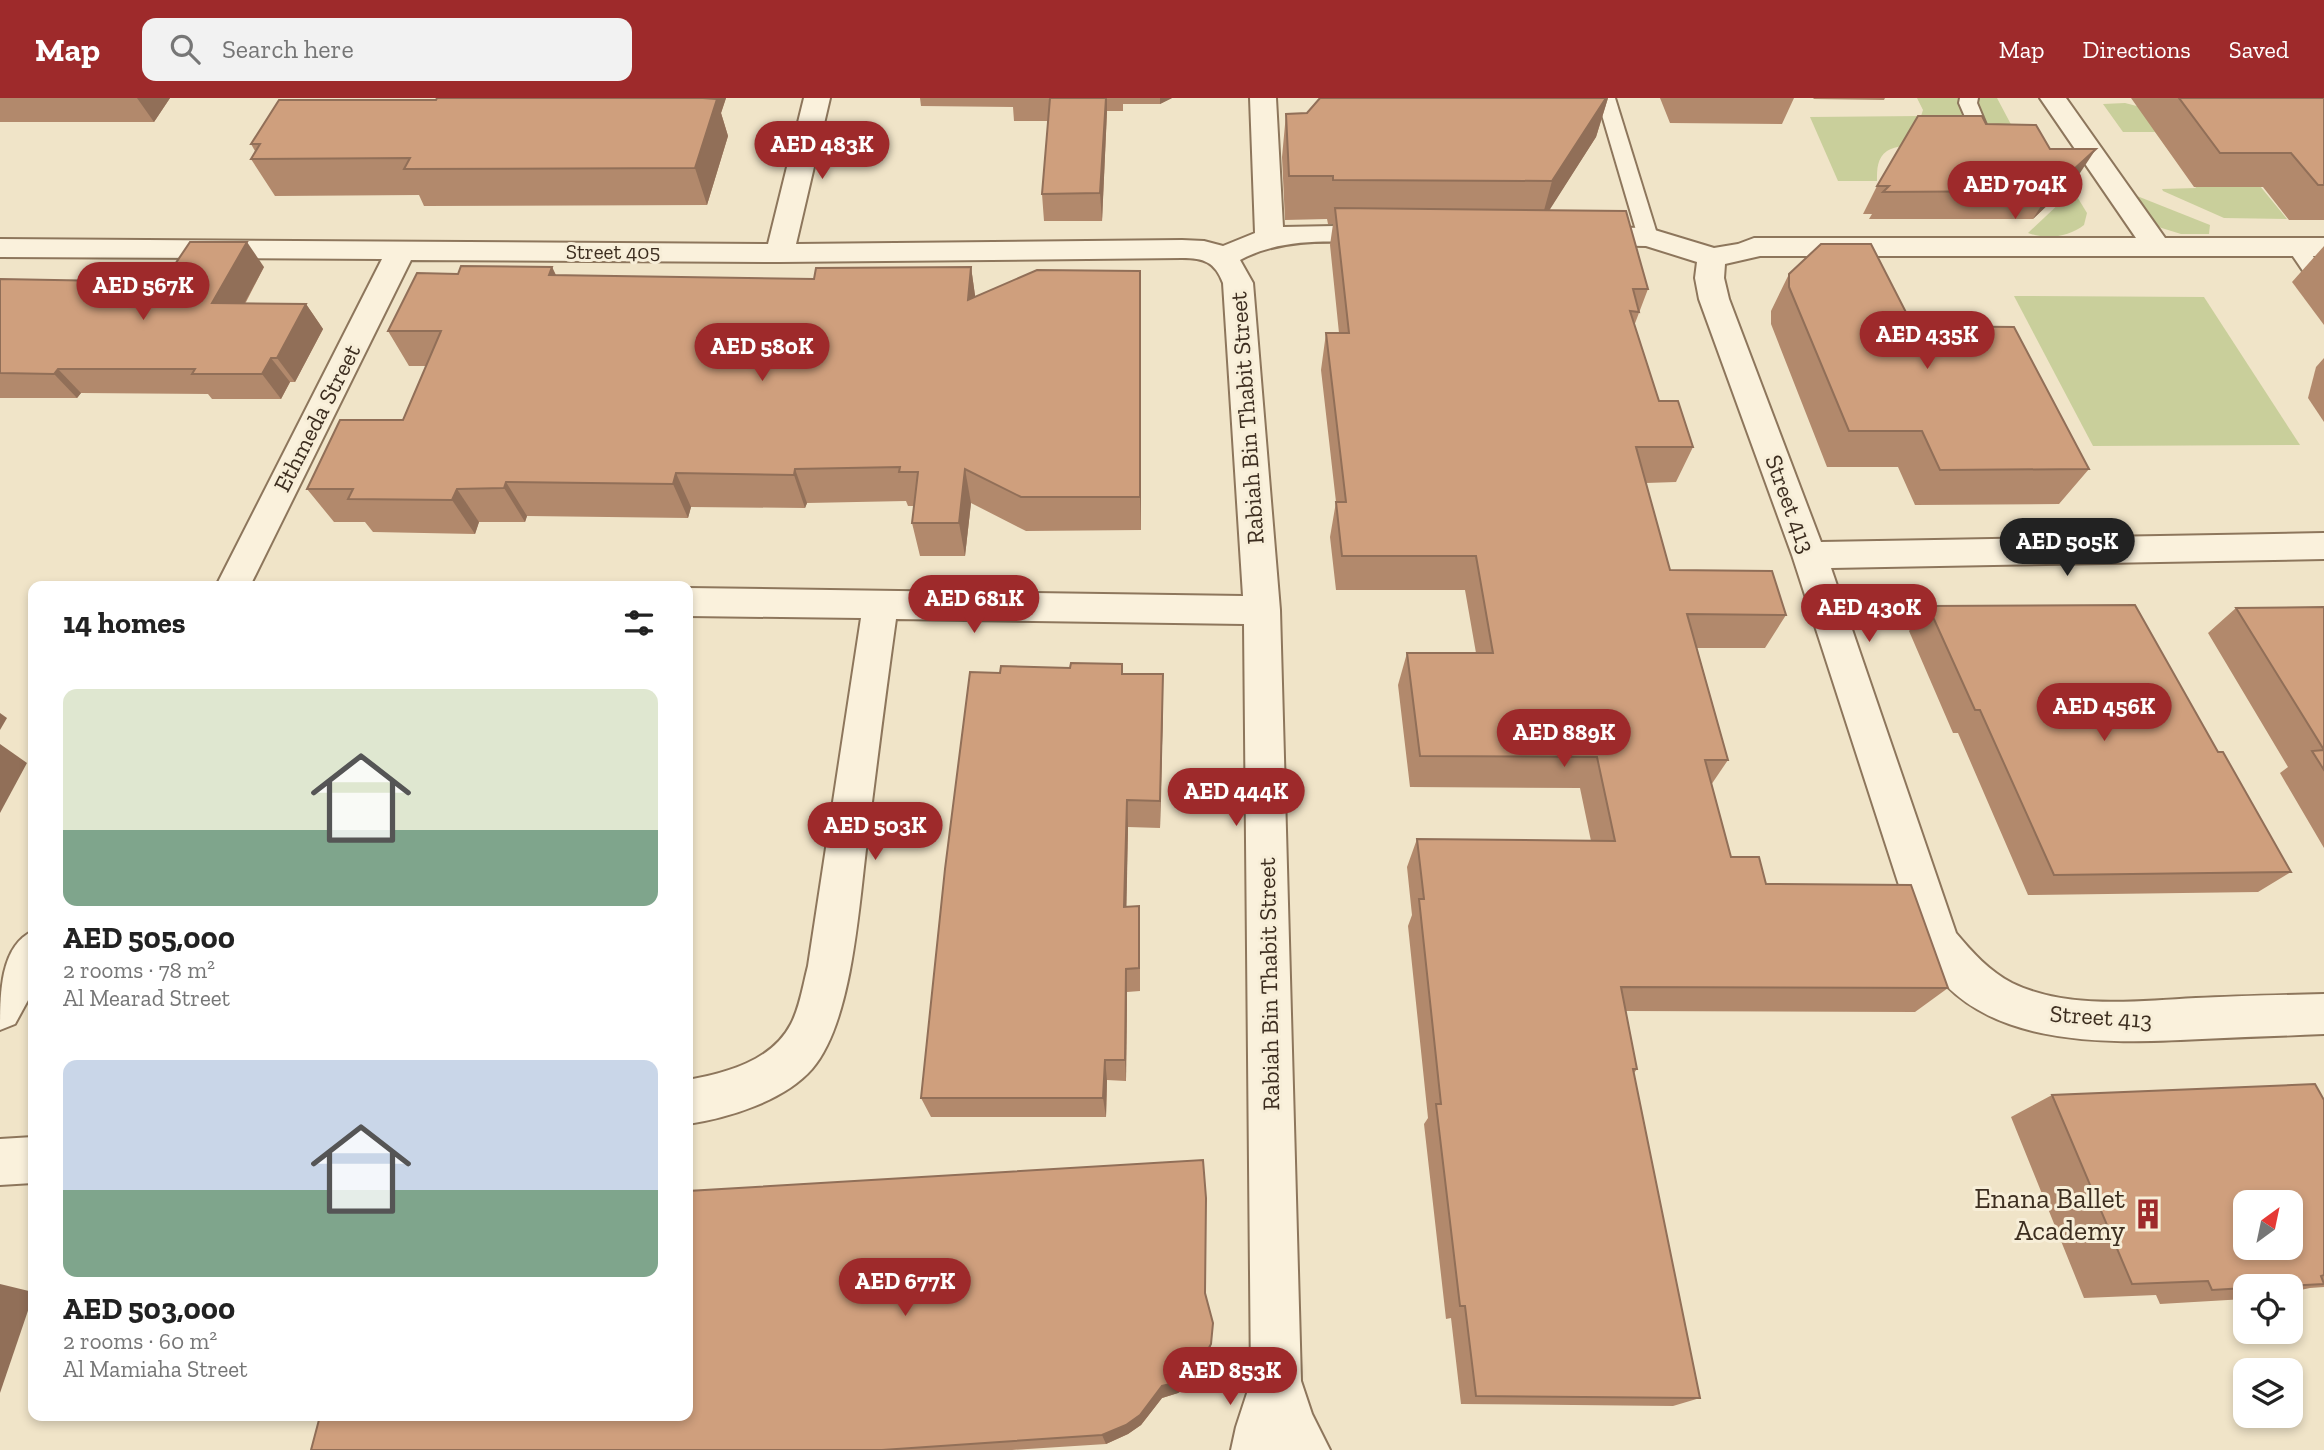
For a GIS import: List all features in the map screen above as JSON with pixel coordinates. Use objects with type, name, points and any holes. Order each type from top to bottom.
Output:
[{"type":"street","points":[[780,253],[817,98]]},
{"type":"street","points":[[1262,98],[1269,236]]},
{"type":"street","points":[[2053,98],[2155,245]]},
{"type":"street","points":[[1224,257],[1242,245],[1269,236],[1293,233],[1416,235]]},
{"type":"street","points":[[1553,236],[1648,237],[1713,257],[1754,247],[2324,247]]},
{"type":"street","name":"Street 405","points":[[0,248],[780,253],[1169,249],[1204,250],[1224,257]]},
{"type":"street","name":"Ethmeda Street","points":[[236,581],[401,251]]},
{"type":"street","name":"Rabiah Bin Thabit Street","points":[[1224,257],[1231,264],[1238,283],[1262,610],[1276,1381],[1291,1426],[1304,1450]]},
{"type":"street","name":"Street 413","points":[[1713,257],[1708,267],[1708,277],[1714,299],[1809,555],[1938,944],[1969,978],[1996,997],[2029,1011],[2068,1019],[2134,1022],[2324,1014]]},
{"type":"street","points":[[1809,555],[2324,546]]},
{"type":"street","points":[[693,603],[1262,610]]},
{"type":"street","points":[[693,1101],[744,1087],[773,1074],[804,1045],[820,1008],[829,965],[880,606]]},
{"type":"street","points":[[0,1010],[28,959]]},
{"type":"street","points":[[0,1163],[28,1160]]},
{"type":"street","name":"Rabiah Bin Thabit Street","points":[[1257,1450],[1261,1427],[1276,1381]]},
{"type":"lane","points":[[1606,98],[1648,237]]},
{"type":"lane","points":[[1963,133],[1973,132],[1978,127],[1968,103],[1969,98]]},
{"type":"lane","points":[[2296,246],[2321,282]]},
{"type":"green space","points":[[1917,98],[1997,98],[2024,149],[1932,144],[1898,147],[1887,151],[1879,160],[1877,181],[1838,181],[1810,117],[1921,116],[1923,110]]},
{"type":"green space","points":[[2125,103],[2172,115],[2246,169],[2287,219],[2224,218],[2163,191],[2162,189],[2196,188],[2155,132],[2123,132],[2103,104]]},
{"type":"green space","points":[[2076,195],[2087,213],[2084,225],[2057,236],[2028,233],[2063,200]]},
{"type":"green space","points":[[2137,196],[2210,225],[2209,234],[2181,234],[2152,225],[2126,200]]},
{"type":"green space","points":[[2014,296],[2204,297],[2300,445],[2093,446]]},
{"type":"building","points":[[1050,98],[1106,98],[1100,193],[1042,194]]},
{"type":"building","points":[[1320,98],[1606,98],[1552,181],[1333,180],[1333,176],[1289,176],[1286,114],[1307,113]]},
{"type":"building","points":[[2179,98],[2324,98],[2324,185],[2318,185],[2291,153],[2220,153]]},
{"type":"building","points":[[717,99],[695,168],[404,169],[410,158],[251,159],[260,144],[251,144],[279,100]]},
{"type":"building","points":[[1918,116],[1982,116],[1986,124],[2036,125],[2050,149],[2096,149],[2050,191],[1883,192],[1889,186],[1877,186]]},
{"type":"building","points":[[1335,208],[1626,211],[1648,289],[1633,289],[1639,312],[1630,311],[1659,401],[1678,401],[1693,447],[1636,447],[1670,570],[1772,571],[1786,615],[1687,614],[1728,760],[1705,760],[1731,857],[1759,857],[1766,884],[1911,885],[1948,988],[1621,987],[1637,1069],[1633,1069],[1700,1398],[1476,1396],[1465,1306],[1460,1306],[1436,1104],[1441,1104],[1419,899],[1424,899],[1417,839],[1615,841],[1597,757],[1420,756],[1407,653],[1493,653],[1476,556],[1342,556],[1336,502],[1346,502],[1326,333],[1349,333]]},
{"type":"building","points":[[190,242],[247,242],[212,303],[306,304],[277,358],[271,358],[262,374],[192,374],[195,369],[58,369],[54,374],[0,373],[0,279],[163,282]]},
{"type":"building","points":[[1821,244],[1871,244],[1913,326],[2014,327],[2089,469],[1940,470],[1922,431],[1849,431],[1789,287],[1789,274]]},
{"type":"building","points":[[461,266],[552,267],[549,275],[814,279],[816,268],[971,267],[968,300],[1037,270],[1140,271],[1140,497],[1021,497],[965,469],[959,523],[912,523],[918,472],[899,472],[900,467],[795,469],[794,475],[676,473],[673,484],[506,482],[504,488],[457,489],[452,500],[348,499],[353,489],[307,489],[340,420],[403,420],[441,331],[388,331],[417,273],[458,274]]},
{"type":"building","points":[[2135,605],[2218,752],[2223,752],[2291,872],[2054,875],[1980,710],[1975,710],[1928,606]]},
{"type":"building","points":[[2324,607],[2324,750],[2236,608]]},
{"type":"building","points":[[1071,663],[1122,664],[1122,674],[1163,674],[1160,801],[1127,800],[1124,907],[1139,906],[1139,968],[1126,969],[1125,1060],[1105,1060],[1103,1098],[921,1098],[945,869],[970,672],[1000,673],[1001,666],[1070,668]]},
{"type":"building","points":[[2324,750],[2324,770],[2312,751]]},
{"type":"building","name":"Enana Ballet Academy","points":[[2315,1084],[2324,1100],[2324,1275],[2321,1276],[2324,1284],[2303,1285],[2303,1274],[2233,1274],[2233,1289],[2212,1290],[2208,1281],[2132,1284],[2052,1095]]},
{"type":"building","points":[[1203,1160],[1206,1198],[1205,1293],[1213,1323],[1211,1344],[1196,1371],[1179,1382],[1162,1386],[1140,1415],[1126,1425],[1102,1435],[882,1450],[311,1450],[319,1421],[693,1421],[693,1191]]},
{"type":"place","name":"Enana Ballet Academy","points":[[2148,1214]]}]
